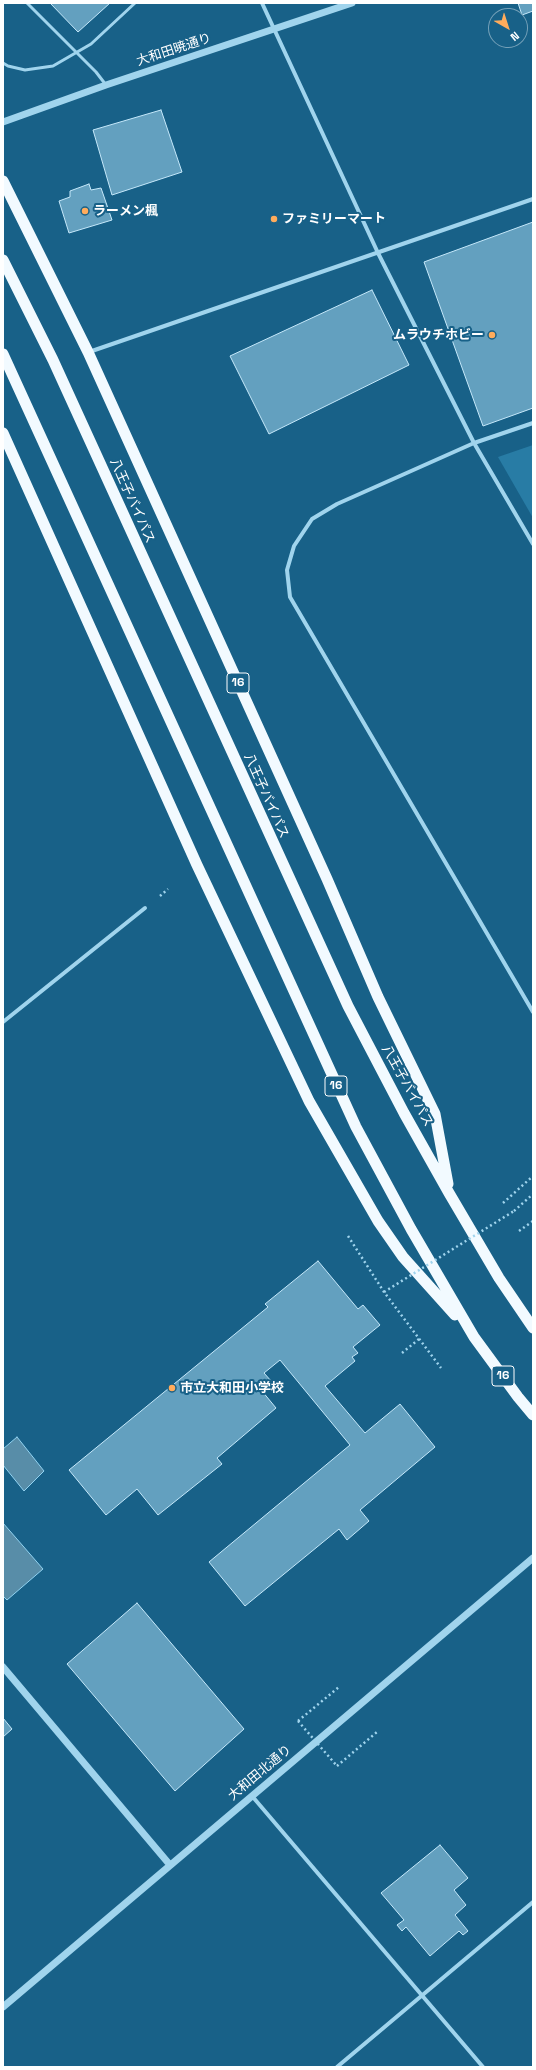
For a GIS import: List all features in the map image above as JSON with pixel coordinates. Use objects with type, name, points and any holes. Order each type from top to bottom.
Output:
[{"type":"highway","name":"16","points":[[3,181],[88,352],[320,864],[378,997],[435,1114],[449,1193]]},
{"type":"highway","name":"八王子バイパス","points":[[3,260],[56,367],[348,1006],[404,1113],[449,1193],[499,1278],[533,1328]]},
{"type":"highway","name":"16","points":[[3,354],[346,1108],[411,1229],[474,1336],[518,1397],[533,1414]]},
{"type":"highway","name":"16","points":[[3,433],[197,865],[309,1101],[354,1180],[403,1257],[474,1336]]},
{"type":"street","points":[[262,3],[378,252],[474,443],[533,544]]},
{"type":"street","name":"大和田暁通り","points":[[3,122],[106,85],[352,3]]},
{"type":"street","points":[[88,352],[533,199]]},
{"type":"street","points":[[533,423],[474,443],[337,504],[312,519],[294,546],[286,570],[290,597],[533,1012]]},
{"type":"street","points":[[3,1022],[145,908]]},
{"type":"street","name":"大和田北通り","points":[[3,2007],[533,1558]]},
{"type":"street","points":[[3,1667],[170,1865]]},
{"type":"street","points":[[252,1796],[483,2067]]},
{"type":"street","points":[[337,2067],[533,1902]]},
{"type":"lane","points":[[27,3],[96,72],[106,85]]},
{"type":"lane","points":[[3,63],[8,66],[25,70],[53,66],[91,44],[135,3]]},
{"type":"path","points":[[503,1203],[533,1176]]},
{"type":"path","points":[[384,1292],[514,1211],[533,1194]]},
{"type":"path","points":[[519,1231],[533,1221]]},
{"type":"path","points":[[348,1236],[384,1292],[441,1368]]},
{"type":"path","points":[[402,1353],[419,1339]]},
{"type":"path","points":[[339,1687],[298,1721],[337,1766],[377,1732]]},
{"type":"shaded area","points":[[533,445],[533,518],[498,457]]},
{"type":"shaded area","points":[[17,1437],[44,1471],[24,1491],[3,1465],[3,1449]]},
{"type":"shaded area","points":[[3,1523],[43,1569],[7,1600],[3,1596]]},
{"type":"building","points":[[50,3],[110,3],[78,32]]},
{"type":"building","points":[[518,3],[533,3],[533,11],[528,13],[528,8],[520,8]]},
{"type":"building","points":[[161,110],[182,172],[112,195],[93,130]]},
{"type":"building","name":"ラーメン楓","points":[[89,184],[91,190],[101,188],[112,220],[69,233],[59,201],[70,197],[70,191]]},
{"type":"building","name":"ムラウチホビー","points":[[533,222],[533,408],[483,426],[424,262]]},
{"type":"building","points":[[372,290],[409,365],[269,434],[230,356]]},
{"type":"building","points":[[318,1261],[358,1309],[363,1305],[380,1325],[353,1347],[358,1353],[352,1357],[355,1361],[325,1386],[365,1433],[400,1404],[435,1447],[360,1510],[369,1521],[347,1540],[339,1529],[245,1606],[209,1562],[350,1445],[280,1360],[264,1373],[272,1382],[262,1391],[276,1408],[217,1458],[222,1464],[158,1515],[137,1489],[106,1515],[69,1470],[268,1307],[265,1304]]},
{"type":"building","points":[[137,1603],[244,1729],[175,1791],[67,1664]]},
{"type":"building","points":[[3,1718],[12,1729],[3,1737]]},
{"type":"building","points":[[440,1845],[468,1878],[454,1890],[466,1905],[455,1915],[468,1931],[463,1935],[459,1931],[430,1956],[406,1927],[402,1931],[397,1925],[404,1920],[381,1893]]},
{"type":"place","name":"ラーメン楓","points":[[85,211]]},
{"type":"place","name":"ファミリーマート","points":[[274,219]]},
{"type":"place","name":"ムラウチホビー","points":[[492,335]]},
{"type":"place","name":"市立大和田小学校","points":[[172,1388]]}]
